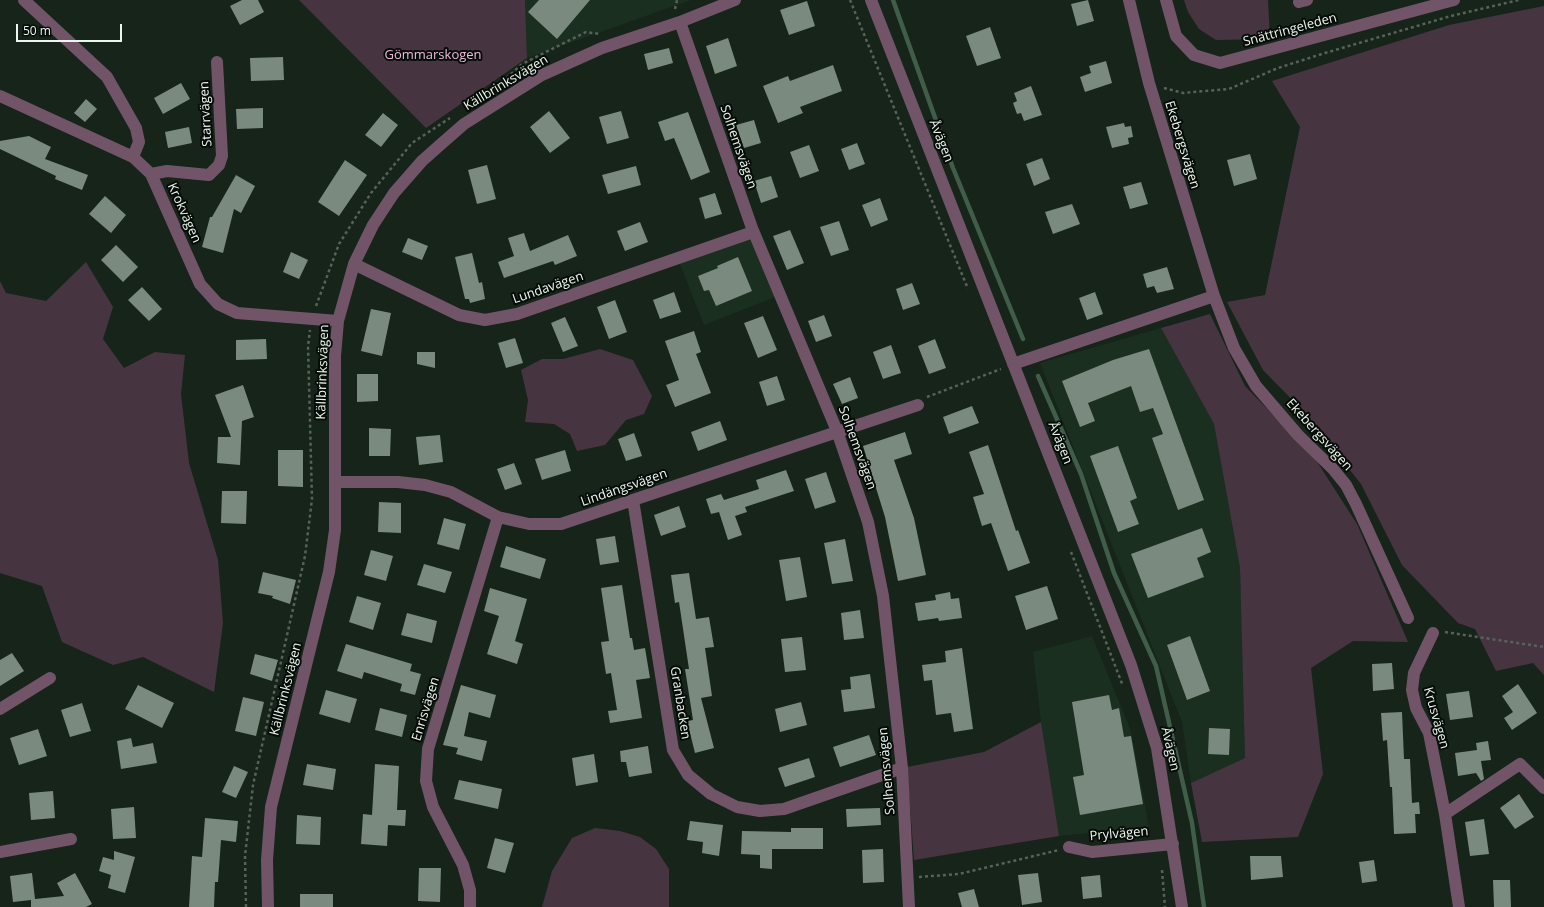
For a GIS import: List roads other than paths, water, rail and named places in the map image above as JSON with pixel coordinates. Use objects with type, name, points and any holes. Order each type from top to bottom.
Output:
[{"type":"street","points":[[24,0],[107,77],[136,128],[139,142],[133,157]]},
{"type":"street","name":"Källbrinksvägen","points":[[268,907],[267,860],[271,807],[329,572],[335,530],[335,356],[338,321],[354,264],[373,225],[394,193],[422,161],[464,124],[542,75],[602,48],[680,22],[735,0]]},
{"type":"street","name":"Åvägen","points":[[871,0],[1117,629],[1145,707],[1157,748],[1182,907]]},
{"type":"street","name":"Ekebergsvägen","points":[[1129,0],[1149,83],[1214,296],[1234,348],[1256,386],[1298,435],[1333,469],[1346,485],[1408,618]]},
{"type":"street","name":"Snättringeleden","points":[[1166,0],[1176,36],[1194,55],[1220,63],[1454,0]]},
{"type":"street","name":"Solhemsvägen","points":[[680,22],[753,232],[837,431],[868,522],[883,596],[902,768],[909,907]]},
{"type":"street","name":"Starrvägen","points":[[152,174],[167,171],[209,175],[219,165],[222,156],[217,62]]},
{"type":"street","name":"Krokvägen","points":[[0,96],[133,157],[152,174],[200,284],[218,304],[237,313],[338,321]]},
{"type":"street","name":"Lundavägen","points":[[354,264],[459,315],[485,320],[517,314],[753,232]]},
{"type":"street","points":[[1013,364],[1214,296]]},
{"type":"street","name":"Lindängsvägen","points":[[335,482],[398,482],[425,485],[451,492],[498,517],[529,524],[561,524],[918,405]]},
{"type":"street","name":"Granbacken","points":[[633,500],[673,750],[688,775],[711,794],[731,804],[738,807],[760,811],[784,809],[902,768]]},
{"type":"street","name":"Enrisvägen","points":[[470,907],[470,890],[463,865],[433,807],[426,781],[428,749],[498,517]]},
{"type":"street","name":"Krusvägen","points":[[1437,632],[1414,673],[1412,690],[1416,708],[1429,733],[1446,814],[1459,907]]},
{"type":"street","points":[[0,709],[50,678]]},
{"type":"street","points":[[1446,814],[1520,764],[1544,788]]},
{"type":"street","points":[[0,852],[71,839]]},
{"type":"street","name":"Prylvägen","points":[[1069,847],[1092,852],[1173,844]]},
{"type":"waterway","points":[[893,0],[953,168],[1023,339]]},
{"type":"waterway","points":[[1038,376],[1081,474],[1114,573],[1156,666],[1192,823],[1204,907]]},
{"type":"park label","name":"Gömmarskogen","points":[[433,55]]}]
